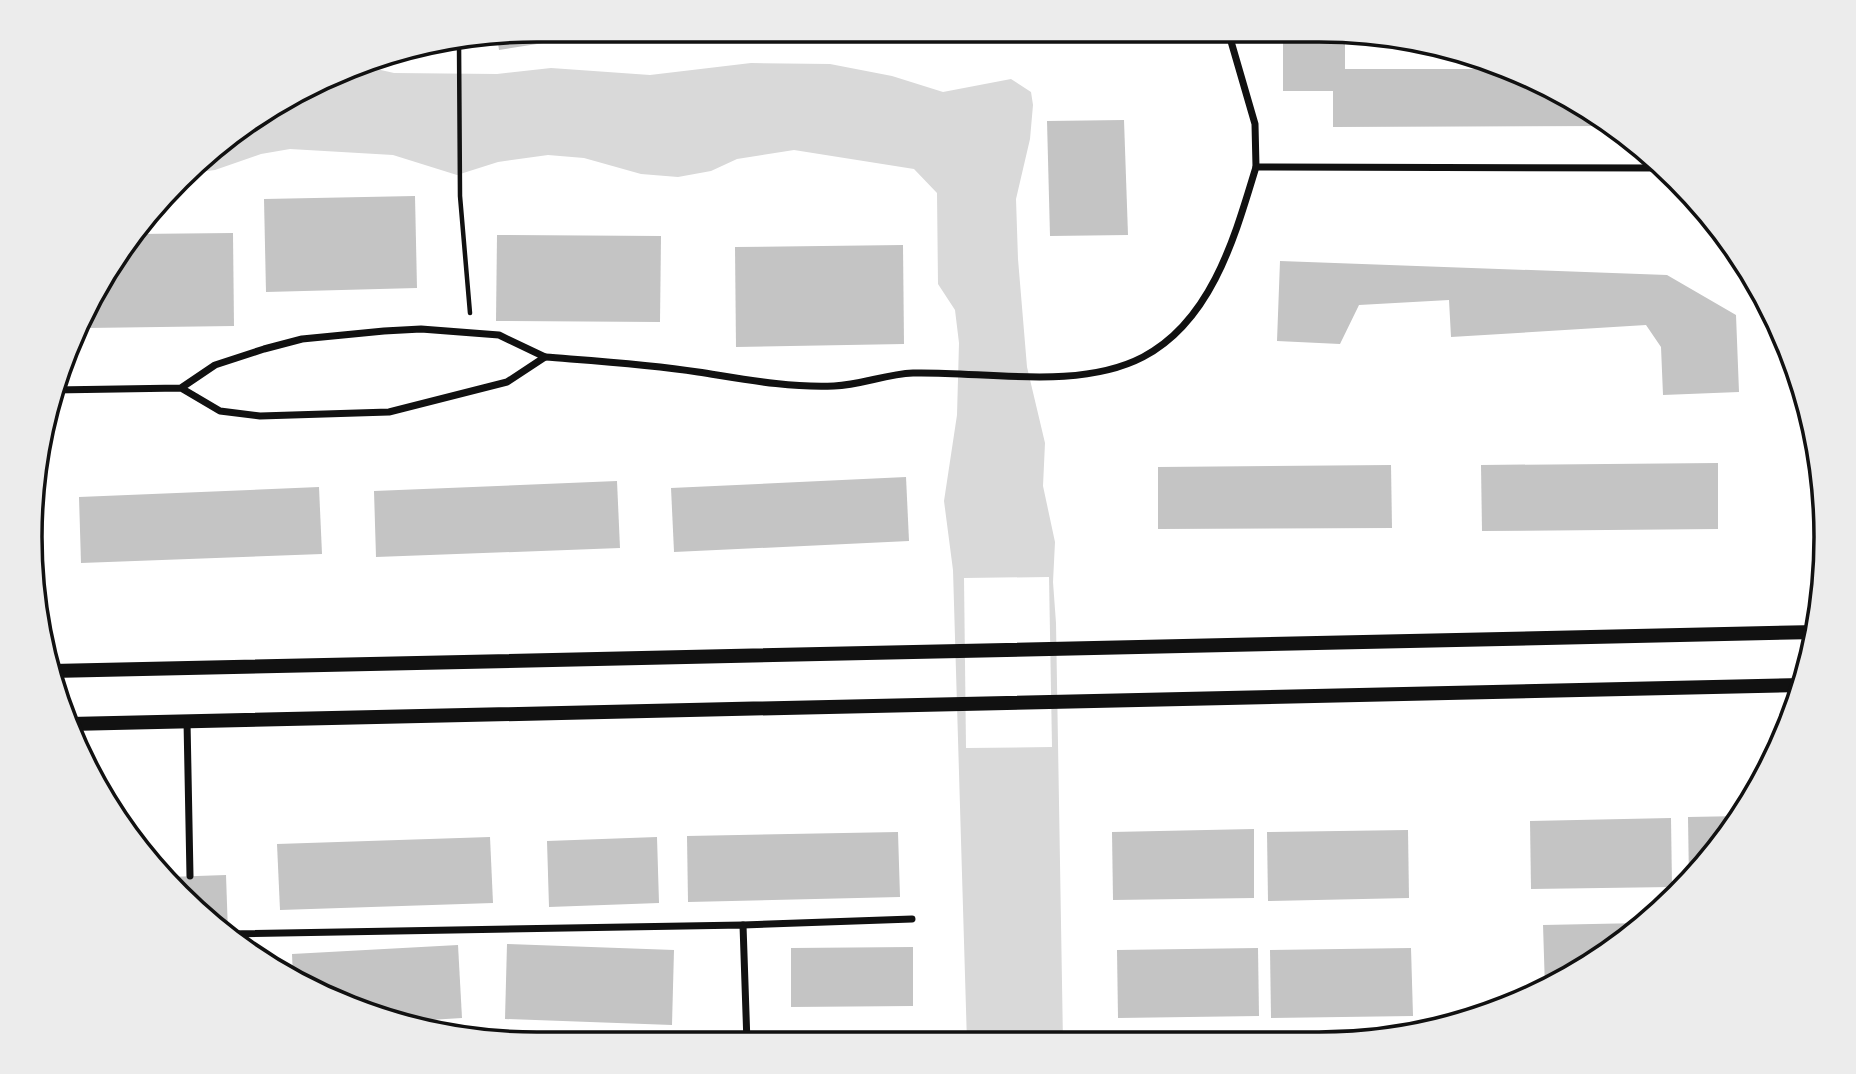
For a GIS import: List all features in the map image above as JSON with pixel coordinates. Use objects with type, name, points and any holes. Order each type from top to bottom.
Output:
[{"type":"main road","points":[[61,671],[1804,632]]},
{"type":"main road","points":[[79,724],[1791,685]]},
{"type":"street","points":[[181,388],[215,365],[302,340],[421,328],[460,330],[472,335],[499,335],[545,357],[685,370],[760,383],[835,386],[912,373],[937,376],[1069,376],[1142,358],[1184,324],[1204,301],[1237,228],[1256,167],[1255,124],[1231,42]]},
{"type":"street","points":[[1256,167],[1648,168]]},
{"type":"street","points":[[65,390],[181,388],[220,411],[260,416],[389,412],[507,382],[545,357]]},
{"type":"street","points":[[187,721],[190,876]]},
{"type":"street","points":[[241,934],[743,925],[912,919]]},
{"type":"street","points":[[743,925],[747,1032]]},
{"type":"path","points":[[458,49],[460,196],[472,335]]},
{"type":"shaded area","points":[[751,63],[830,64],[892,76],[943,92],[1011,79],[1031,92],[1033,105],[1030,139],[1016,199],[1018,259],[1027,367],[1045,443],[1043,486],[1055,542],[1053,582],[1056,623],[1063,1032],[967,1032],[953,570],[944,501],[957,415],[959,343],[955,310],[938,284],[937,193],[914,169],[794,150],[737,159],[711,171],[678,177],[641,174],[584,158],[548,155],[498,162],[457,175],[393,155],[290,149],[261,154],[204,171],[236,144],[289,108],[376,69],[394,73],[497,74],[551,68],[650,75]]},
{"type":"pier","points":[[1049,577],[1052,747],[966,748],[964,578]]},
{"type":"building","points":[[550,42],[499,50],[498,44]]},
{"type":"building","points":[[1283,42],[1345,43],[1345,69],[1480,69],[1538,93],[1595,126],[1333,127],[1333,91],[1283,91]]},
{"type":"building","points":[[1124,120],[1128,235],[1050,236],[1047,121]]},
{"type":"building","points":[[415,196],[417,288],[266,292],[264,199]]},
{"type":"building","points":[[233,233],[234,326],[89,328],[108,289],[146,234]]},
{"type":"building","points":[[497,235],[661,236],[660,322],[496,321]]},
{"type":"building","points":[[903,245],[904,344],[736,347],[735,247]]},
{"type":"building","points":[[1280,261],[1667,275],[1736,315],[1739,392],[1663,395],[1661,347],[1646,325],[1451,337],[1449,300],[1359,305],[1340,344],[1277,341]]},
{"type":"building","points":[[1718,463],[1718,529],[1482,531],[1481,465]]},
{"type":"building","points":[[1391,465],[1392,528],[1158,529],[1158,467]]},
{"type":"building","points":[[906,477],[909,541],[674,552],[671,488]]},
{"type":"building","points":[[617,481],[620,548],[376,557],[374,491]]},
{"type":"building","points":[[319,487],[322,554],[81,563],[79,497]]},
{"type":"building","points":[[1728,816],[1689,865],[1688,817]]},
{"type":"building","points":[[1671,818],[1672,884],[1669,887],[1531,889],[1530,821]]},
{"type":"building","points":[[1254,829],[1254,898],[1113,900],[1112,832]]},
{"type":"building","points":[[1408,830],[1409,898],[1268,901],[1267,832]]},
{"type":"building","points":[[898,832],[900,897],[688,902],[687,836]]},
{"type":"building","points":[[490,837],[493,903],[280,910],[277,844]]},
{"type":"building","points":[[657,837],[659,903],[549,907],[547,841]]},
{"type":"building","points":[[226,875],[228,923],[187,887],[178,877]]},
{"type":"building","points":[[1628,923],[1594,949],[1545,977],[1543,925]]},
{"type":"building","points":[[507,944],[674,950],[672,1025],[505,1019]]},
{"type":"building","points":[[458,945],[462,1018],[431,1020],[378,1006],[293,968],[292,954]]},
{"type":"building","points":[[913,947],[913,1006],[791,1007],[791,948]]},
{"type":"building","points":[[1258,948],[1259,1016],[1118,1018],[1117,950]]},
{"type":"building","points":[[1411,948],[1413,1016],[1271,1018],[1270,950]]}]
